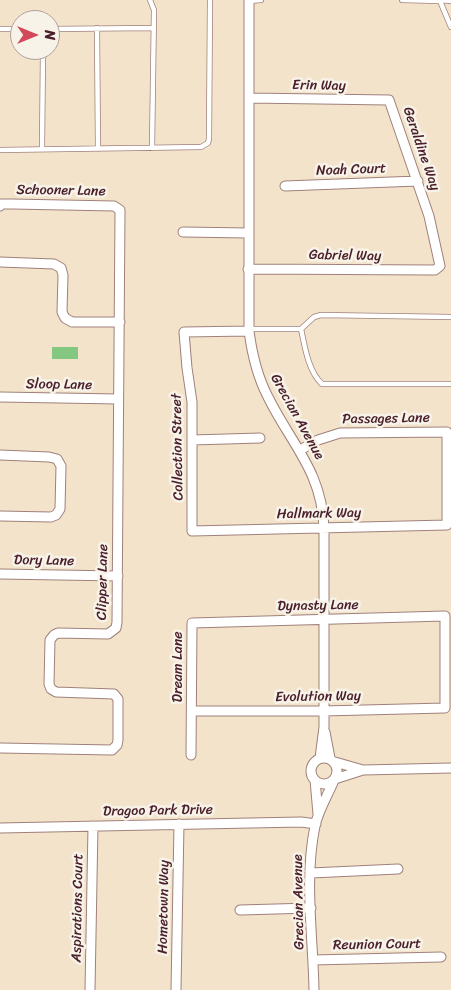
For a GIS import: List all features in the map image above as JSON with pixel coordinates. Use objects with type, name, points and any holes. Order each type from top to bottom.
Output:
[{"type":"street","name":"Grecian Avenue","points":[[249,0],[249,330],[255,364],[267,396],[300,450],[319,490],[324,528],[324,727],[320,758]]},
{"type":"street","name":"Erin Way","points":[[249,98],[389,100]]},
{"type":"street","name":"Geraldine Way","points":[[389,100],[429,216],[440,266]]},
{"type":"street","name":"Noah Court","points":[[285,186],[418,181]]},
{"type":"street","name":"Schooner Lane","points":[[0,206],[1,204],[12,204],[114,206],[120,210]]},
{"type":"street","name":"Clipper Lane","points":[[0,748],[112,750],[117,745],[118,699],[114,694],[56,692],[51,689],[49,684],[50,640],[54,635],[58,633],[108,634],[116,628],[118,576],[120,210]]},
{"type":"street","points":[[183,232],[248,233]]},
{"type":"street","points":[[0,262],[54,264],[60,268],[63,275],[62,312],[65,318],[72,322],[120,322]]},
{"type":"street","name":"Gabriel Way","points":[[248,269],[435,270],[440,266]]},
{"type":"street","name":"Collection Street","points":[[192,531],[192,402],[184,332],[249,330]]},
{"type":"street","name":"Sloop Lane","points":[[0,398],[118,399]]},
{"type":"street","name":"Passages Lane","points":[[300,450],[318,440],[340,433],[447,432],[447,525]]},
{"type":"street","points":[[192,440],[260,438]]},
{"type":"street","points":[[0,455],[49,457],[57,459],[61,466],[60,509],[56,515],[51,517],[0,516]]},
{"type":"street","name":"Hallmark Way","points":[[192,531],[447,525]]},
{"type":"street","name":"Dory Lane","points":[[0,574],[118,576]]},
{"type":"street","name":"Dynasty Lane","points":[[192,623],[445,616],[445,708]]},
{"type":"street","name":"Dream Lane","points":[[191,755],[192,623]]},
{"type":"street","name":"Evolution Way","points":[[192,712],[445,708]]},
{"type":"street","name":"Grecian Avenue","points":[[324,727],[332,760]]},
{"type":"street","points":[[363,770],[320,758],[312,765],[312,775],[315,780],[324,784],[363,770],[451,768]]},
{"type":"street","points":[[332,760],[338,771],[334,779]]},
{"type":"street","name":"Grecian Avenue","points":[[314,990],[311,908],[312,845],[317,820],[334,779]]},
{"type":"street","name":"Grecian Avenue","points":[[315,780],[317,820]]},
{"type":"street","name":"Dragoo Park Drive","points":[[0,828],[301,822],[317,820]]},
{"type":"street","name":"Hometown Way","points":[[176,990],[179,824]]},
{"type":"street","name":"Aspirations Court","points":[[90,990],[93,826]]},
{"type":"street","points":[[311,873],[398,869]]},
{"type":"street","points":[[240,910],[311,908]]},
{"type":"street","name":"Reunion Court","points":[[313,960],[441,957]]},
{"type":"lane","points":[[150,0],[154,10],[152,148]]},
{"type":"lane","points":[[0,150],[201,147],[208,143],[210,0]]},
{"type":"lane","points":[[249,0],[261,0]]},
{"type":"lane","points":[[402,0],[451,1]]},
{"type":"lane","points":[[440,0],[451,27]]},
{"type":"lane","points":[[97,28],[98,149]]},
{"type":"lane","points":[[60,29],[153,28]]},
{"type":"lane","points":[[42,149],[43,60]]},
{"type":"lane","points":[[249,330],[301,329],[314,317],[321,315],[451,317]]},
{"type":"lane","points":[[301,329],[311,368],[322,384],[451,384]]},
{"type":"green space","points":[[52,347],[78,347],[78,359],[52,359]]}]
